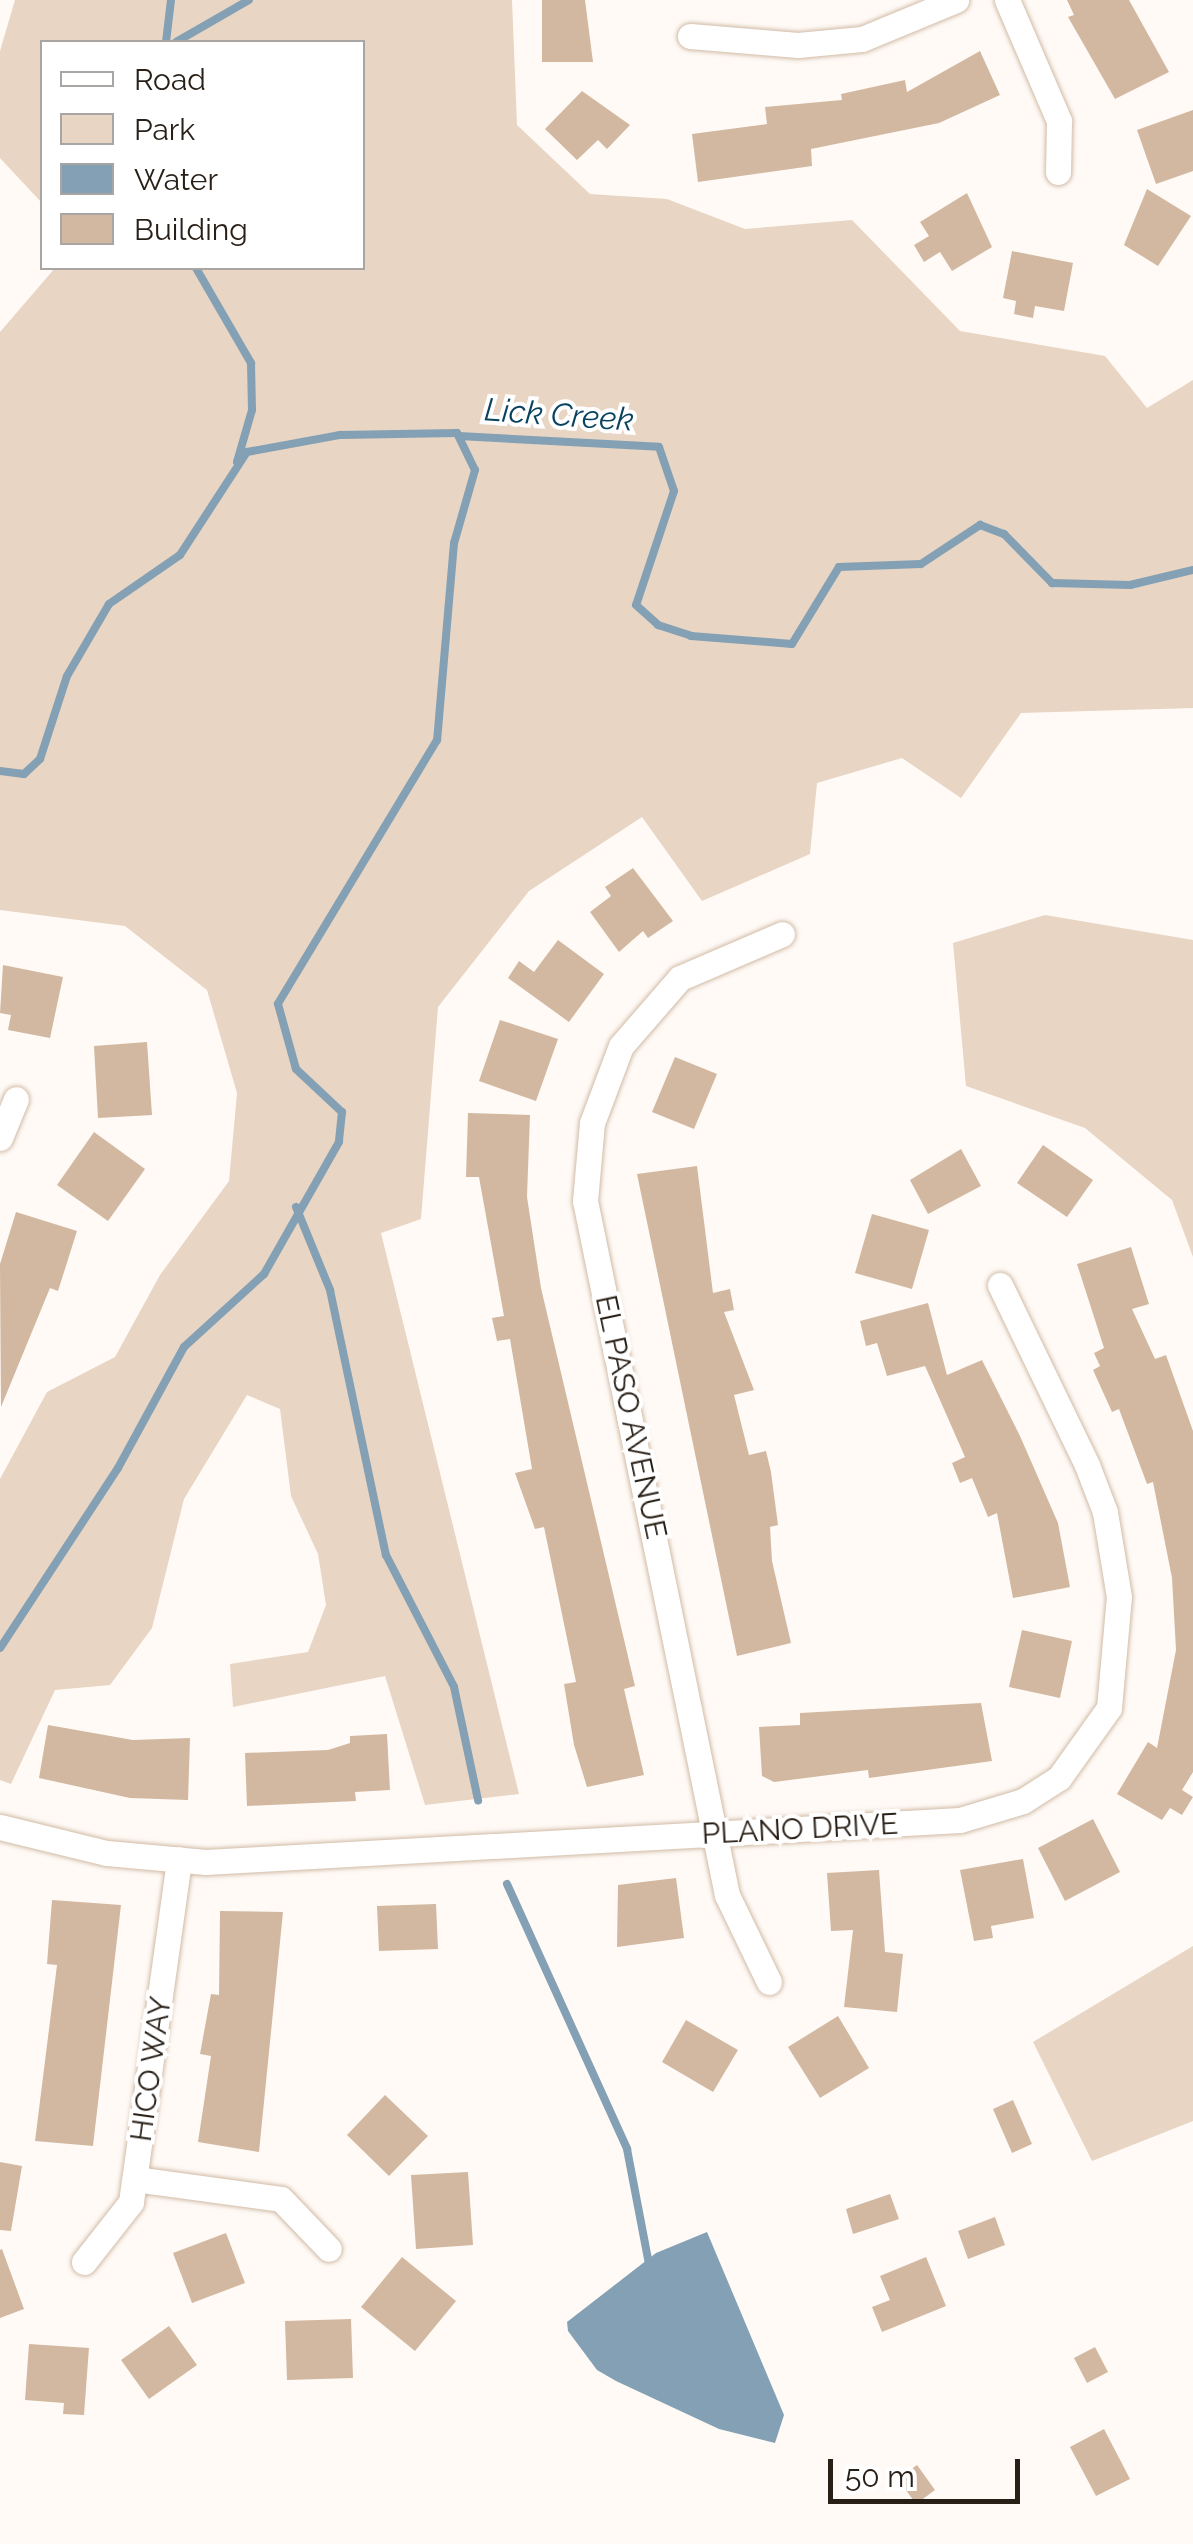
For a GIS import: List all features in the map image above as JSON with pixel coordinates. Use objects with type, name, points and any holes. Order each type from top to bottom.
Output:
[{"type":"street","points":[[690,36],[798,45],[862,39],[956,0]]},
{"type":"street","points":[[1007,0],[1059,120],[1058,172]]},
{"type":"street","name":"EL PASO AVENUE","points":[[769,1982],[732,1911],[594,1250],[586,1157],[603,1081],[649,1008],[680,978],[782,934]]},
{"type":"street","points":[[0,1138],[16,1099]]},
{"type":"street","name":"PLANO DRIVE","points":[[0,1827],[107,1853],[179,1860],[716,1834],[987,1815],[1059,1778],[1109,1708],[1120,1630],[1105,1512],[1000,1284]]},
{"type":"street","name":"HICO WAY","points":[[84,2262],[132,2202],[179,1860]]},
{"type":"street","points":[[135,2179],[281,2199],[329,2248]]},
{"type":"green space","points":[[15,0],[512,0],[517,125],[590,194],[667,199],[745,229],[852,220],[960,331],[1105,356],[1147,408],[1193,380],[1193,708],[1021,713],[961,798],[902,758],[817,783],[810,854],[702,901],[642,817],[529,891],[438,1007],[421,1219],[381,1233],[519,1794],[425,1805],[385,1676],[233,1707],[230,1664],[308,1652],[326,1605],[318,1554],[291,1496],[280,1409],[247,1395],[184,1499],[152,1628],[110,1685],[55,1690],[11,1784],[0,1780],[0,1479],[47,1392],[115,1357],[160,1275],[229,1181],[237,1093],[207,990],[125,926],[0,910],[0,332],[53,270],[365,270],[365,40],[40,40],[40,201],[0,158],[0,51]]},
{"type":"green space","points":[[1045,915],[1193,940],[1193,1257],[1172,1200],[1085,1128],[966,1086],[953,943]]},
{"type":"green space","points":[[1193,1946],[1193,2121],[1092,2161],[1033,2042]]},
{"type":"water","points":[[707,2232],[784,2415],[775,2443],[719,2429],[616,2381],[597,2370],[568,2331],[567,2322],[656,2253]]},
{"type":"building","points":[[542,0],[585,0],[593,62],[542,62]]},
{"type":"building","points":[[1067,0],[1129,0],[1169,72],[1115,99],[1068,17],[1074,15]]},
{"type":"building","points":[[980,51],[1000,95],[939,123],[811,149],[812,166],[698,182],[692,134],[767,124],[765,107],[842,100],[841,94],[905,80],[907,92]]},
{"type":"building","points":[[582,91],[630,125],[607,149],[598,140],[577,160],[545,129]]},
{"type":"building","points":[[1193,110],[1193,171],[1156,184],[1137,130]]},
{"type":"building","points":[[1147,189],[1191,216],[1158,266],[1124,245]]},
{"type":"building","points":[[967,193],[992,247],[952,271],[940,252],[924,262],[914,245],[929,236],[920,222]]},
{"type":"building","points":[[1012,251],[1073,263],[1064,311],[1035,306],[1033,318],[1014,314],[1016,301],[1003,298]]},
{"type":"building","points":[[633,868],[673,921],[648,938],[643,931],[619,952],[590,912],[611,896],[605,887]]},
{"type":"building","points":[[558,940],[604,974],[569,1022],[508,978],[519,961],[534,972]]},
{"type":"building","points":[[3,965],[63,977],[50,1038],[8,1030],[11,1015],[0,1013]]},
{"type":"building","points":[[500,1020],[558,1039],[536,1101],[479,1081]]},
{"type":"building","points":[[147,1042],[152,1115],[98,1118],[94,1046]]},
{"type":"building","points":[[675,1057],[717,1074],[694,1129],[652,1112]]},
{"type":"building","points":[[468,1113],[530,1115],[527,1197],[541,1288],[635,1686],[624,1689],[644,1775],[587,1787],[574,1745],[564,1684],[576,1682],[544,1527],[535,1529],[515,1473],[532,1469],[510,1339],[497,1341],[492,1318],[504,1316],[479,1177],[466,1177]]},
{"type":"building","points":[[94,1132],[145,1169],[108,1221],[57,1185]]},
{"type":"building","points":[[1043,1145],[1093,1180],[1067,1217],[1017,1183]]},
{"type":"building","points":[[961,1149],[981,1186],[928,1214],[910,1180]]},
{"type":"building","points":[[697,1166],[713,1293],[730,1289],[734,1310],[724,1312],[754,1390],[734,1395],[749,1455],[766,1451],[771,1472],[778,1525],[770,1527],[772,1561],[791,1643],[737,1656],[637,1174]]},
{"type":"building","points":[[16,1212],[77,1231],[58,1291],[50,1288],[1,1407],[0,1264]]},
{"type":"building","points":[[872,1214],[929,1230],[912,1289],[855,1273]]},
{"type":"building","points":[[1131,1247],[1149,1304],[1132,1309],[1155,1359],[1166,1355],[1193,1431],[1193,1772],[1182,1790],[1193,1797],[1182,1815],[1170,1808],[1162,1820],[1117,1794],[1148,1742],[1157,1748],[1176,1650],[1172,1578],[1153,1482],[1147,1484],[1119,1409],[1112,1412],[1093,1370],[1100,1366],[1094,1353],[1104,1348],[1077,1264]]},
{"type":"building","points":[[928,1303],[947,1375],[982,1360],[1020,1436],[1058,1523],[1070,1587],[1013,1598],[997,1513],[988,1517],[972,1478],[960,1483],[952,1463],[965,1457],[925,1366],[887,1376],[877,1343],[866,1346],[860,1321]]},
{"type":"building","points":[[1022,1630],[1072,1641],[1060,1698],[1009,1687]]},
{"type":"building","points":[[981,1703],[992,1761],[869,1778],[868,1770],[774,1782],[762,1776],[759,1727],[800,1725],[800,1713]]},
{"type":"building","points":[[48,1725],[133,1740],[190,1738],[188,1800],[130,1798],[39,1778]]},
{"type":"building","points":[[387,1734],[390,1790],[355,1792],[356,1801],[247,1806],[245,1753],[328,1750],[350,1743],[350,1736]]},
{"type":"building","points":[[1093,1819],[1120,1872],[1065,1901],[1038,1848]]},
{"type":"building","points":[[1023,1859],[1034,1918],[991,1926],[993,1938],[974,1941],[960,1870]]},
{"type":"building","points":[[879,1870],[885,1952],[903,1954],[897,2012],[844,2007],[853,1930],[831,1931],[827,1873]]},
{"type":"building","points":[[676,1878],[684,1938],[617,1947],[618,1885]]},
{"type":"building","points":[[52,1900],[121,1905],[93,2146],[35,2141],[57,1965],[47,1964]]},
{"type":"building","points":[[436,1904],[438,1949],[379,1951],[377,1906]]},
{"type":"building","points":[[220,1911],[283,1912],[259,2152],[198,2142],[211,2056],[200,2054],[211,1994],[219,1995]]},
{"type":"building","points":[[838,2016],[869,2068],[820,2098],[788,2047]]},
{"type":"building","points":[[686,2020],[738,2050],[713,2092],[662,2062]]},
{"type":"building","points":[[385,2095],[428,2136],[389,2176],[347,2135]]},
{"type":"building","points":[[1013,2100],[1032,2144],[1012,2153],[993,2109]]},
{"type":"building","points":[[0,2162],[22,2166],[11,2231],[0,2230]]},
{"type":"building","points":[[468,2172],[473,2245],[416,2249],[411,2175]]},
{"type":"building","points":[[890,2194],[899,2219],[853,2234],[846,2209]]},
{"type":"building","points":[[995,2217],[1005,2245],[968,2259],[958,2231]]},
{"type":"building","points":[[226,2233],[245,2283],[192,2303],[173,2253]]},
{"type":"building","points":[[0,2250],[24,2309],[0,2318]]},
{"type":"building","points":[[402,2257],[456,2301],[415,2351],[361,2307]]},
{"type":"building","points":[[926,2257],[946,2306],[882,2332],[872,2307],[890,2300],[880,2276]]},
{"type":"building","points":[[351,2319],[353,2378],[287,2380],[285,2321]]},
{"type":"building","points":[[169,2326],[197,2365],[149,2399],[121,2360]]},
{"type":"building","points":[[29,2344],[89,2348],[84,2415],[63,2414],[64,2403],[25,2400]]},
{"type":"building","points":[[1095,2347],[1108,2372],[1087,2383],[1074,2358]]},
{"type":"building","points":[[1104,2429],[1130,2479],[1096,2496],[1070,2447]]},
{"type":"building","points":[[917,2465],[935,2490],[916,2504],[898,2479]]},
{"type":"waterway","points":[[166,40],[171,0]]},
{"type":"waterway","points":[[179,40],[249,0]]},
{"type":"waterway","points":[[197,270],[251,363],[252,410],[237,462]]},
{"type":"waterway","points":[[0,771],[24,774],[40,759],[67,676],[109,604],[180,555],[247,452],[340,435],[457,433],[475,470],[454,543],[437,740],[278,1004],[296,1069],[342,1112],[339,1142],[264,1274],[184,1347],[118,1468],[0,1648]]},
{"type":"waterway","name":"Lick Creek","points":[[459,436],[659,447],[674,491],[636,605],[658,625],[691,636],[792,644],[839,567],[921,564],[980,525],[1004,534],[1052,583],[1130,585],[1193,570]]},
{"type":"waterway","points":[[296,1207],[330,1290],[386,1555],[454,1687],[478,1800]]},
{"type":"waterway","points":[[507,1884],[627,2149],[650,2270]]}]
